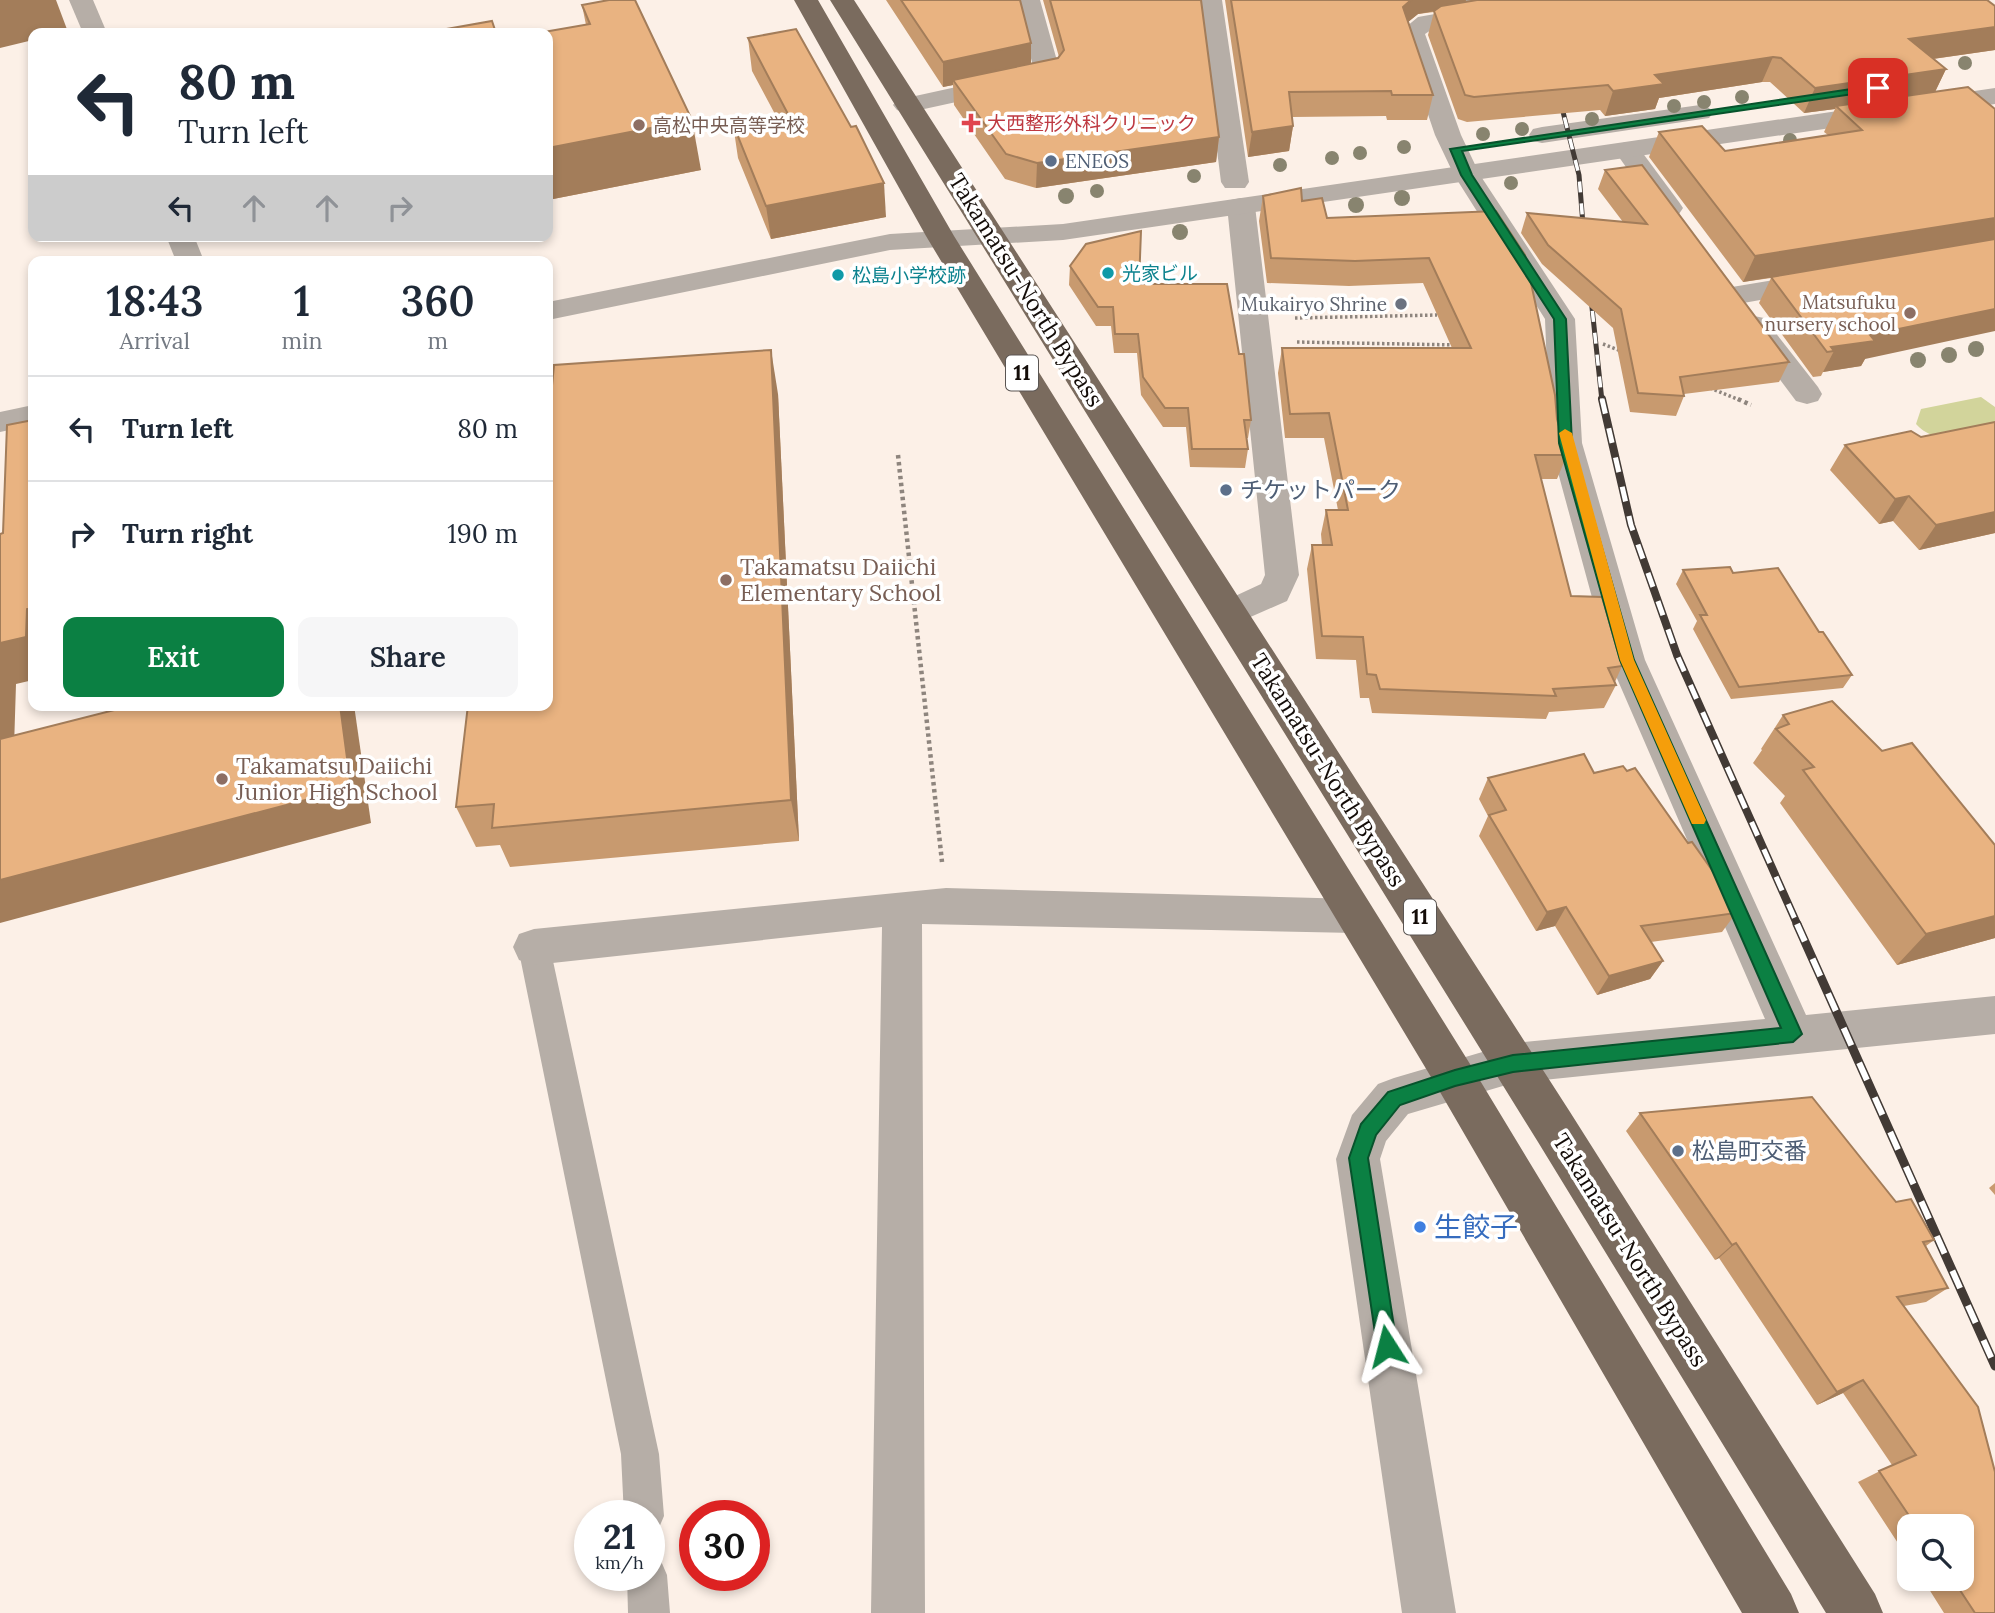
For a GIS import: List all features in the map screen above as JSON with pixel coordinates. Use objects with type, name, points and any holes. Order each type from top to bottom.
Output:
[{"type":"highway","name":"Takamatsu-North Bypass","points":[[806,0],[940,236],[1455,1078],[1772,1613]]},
{"type":"highway","name":"Takamatsu-North Bypass","points":[[842,0],[1513,1063],[1856,1613]]},
{"type":"street","points":[[81,0],[93,28]]},
{"type":"street","points":[[906,104],[1048,75],[1028,0]]},
{"type":"street","points":[[1210,0],[1256,330],[1282,575],[1275,592],[1230,613]]},
{"type":"street","points":[[1475,0],[1486,13],[1427,22],[1412,32],[1468,156],[1560,319],[1566,443],[1627,660],[1793,1034]]},
{"type":"street","points":[[1828,95],[1995,71]]},
{"type":"street","points":[[553,310],[890,242],[988,230],[1063,232],[1238,194],[1468,156],[1627,150],[1995,96]]},
{"type":"street","points":[[1519,139],[1724,110]]},
{"type":"street","points":[[1627,150],[1685,231]]},
{"type":"street","points":[[1807,394],[1725,285],[1849,277]]},
{"type":"street","points":[[0,422],[28,416]]},
{"type":"street","points":[[534,947],[946,905],[1355,916]]},
{"type":"street","points":[[898,1613],[902,908]]},
{"type":"street","points":[[1429,1613],[1358,1158],[1368,1130],[1394,1098],[1513,1063],[1995,1015]]},
{"type":"lane","points":[[534,947],[640,1454],[643,1500]]},
{"type":"lane","points":[[648,1591],[649,1613]]},
{"type":"path","points":[[1256,330],[1437,315]]},
{"type":"path","points":[[1256,330],[1465,346]]},
{"type":"path","points":[[1561,339],[1606,344],[1630,355]]},
{"type":"path","points":[[1703,385],[1751,405]]},
{"type":"path","points":[[898,455],[946,905]]},
{"type":"green space","points":[[1981,397],[1995,407],[1995,430],[1953,438],[1933,435],[1916,424],[1921,409]]},
{"type":"building","points":[[609,0],[635,0],[692,120],[553,147],[553,30],[590,24],[582,5]]},
{"type":"building","points":[[901,0],[1020,0],[1031,43],[943,62]]},
{"type":"building","points":[[1050,0],[1201,0],[1219,137],[1037,163],[1006,154],[953,80],[1058,58],[1064,50]]},
{"type":"building","points":[[1231,0],[1411,0],[1403,7],[1433,95],[1392,95],[1391,91],[1289,92],[1293,126],[1252,132]]},
{"type":"building","points":[[1477,0],[1987,0],[1995,6],[1995,27],[1909,39],[1946,69],[1815,88],[1781,58],[1773,57],[1655,75],[1664,84],[1613,91],[1608,85],[1474,97],[1465,95],[1434,11],[1441,6]]},
{"type":"building","points":[[492,21],[494,28],[452,28]]},
{"type":"building","points":[[796,29],[851,127],[856,126],[884,183],[766,206],[733,124],[788,114],[748,38]]},
{"type":"building","points":[[1968,87],[1995,109],[1995,218],[1755,256],[1659,132],[1702,126],[1725,151],[1862,130],[1836,106]]},
{"type":"building","points":[[1642,165],[1789,362],[1680,377],[1684,396],[1638,393],[1621,309],[1548,245],[1527,213],[1647,224],[1605,170]]},
{"type":"building","points":[[1301,188],[1302,201],[1322,198],[1327,218],[1496,211],[1525,255],[1555,395],[1557,419],[1567,455],[1535,455],[1571,596],[1602,597],[1622,666],[1608,668],[1616,685],[1553,689],[1556,696],[1380,689],[1376,675],[1367,674],[1363,637],[1322,636],[1312,545],[1332,545],[1326,510],[1348,510],[1329,413],[1290,414],[1282,348],[1471,348],[1429,258],[1355,261],[1271,258],[1263,196]]},
{"type":"building","points":[[1141,231],[1139,284],[1227,284],[1239,354],[1244,354],[1251,420],[1244,420],[1248,449],[1192,449],[1188,408],[1165,408],[1143,377],[1138,334],[1115,334],[1113,307],[1098,307],[1070,266],[1086,244]]},
{"type":"building","name":"Matsufuku nursery school","points":[[1995,239],[1995,309],[1870,335],[1875,341],[1831,347],[1834,351],[1827,352],[1771,277]]},
{"type":"building","points":[[771,350],[791,800],[492,828],[494,804],[456,807],[467,711],[553,711],[554,365]]},
{"type":"building","points":[[28,421],[28,609],[26,637],[0,643],[0,534],[3,533],[7,425]]},
{"type":"building","points":[[1995,422],[1995,512],[1936,525],[1909,496],[1895,499],[1845,445],[1911,431],[1921,437]]},
{"type":"building","points":[[1730,567],[1733,573],[1778,568],[1819,632],[1823,632],[1852,675],[1739,687],[1700,615],[1707,615],[1683,570]]},
{"type":"building","points":[[1832,701],[1882,751],[1912,743],[1995,845],[1995,916],[1926,934],[1803,770],[1814,767],[1776,729],[1789,724],[1783,715]]},
{"type":"building","points":[[110,711],[341,711],[351,788],[0,880],[0,739]]},
{"type":"building","points":[[1584,754],[1594,773],[1623,766],[1627,771],[1635,768],[1688,843],[1692,842],[1719,880],[1736,913],[1641,926],[1663,961],[1609,976],[1566,907],[1547,912],[1489,815],[1506,810],[1488,778]]},
{"type":"building","points":[[1812,1097],[1896,1202],[1911,1199],[1934,1240],[1923,1242],[1948,1288],[1897,1297],[1978,1407],[1995,1472],[1995,1613],[1975,1613],[1961,1591],[1974,1591],[1974,1514],[1908,1514],[1879,1471],[1916,1455],[1863,1380],[1837,1392],[1736,1243],[1732,1245],[1640,1113]]},
{"type":"railway","points":[[1559,96],[1579,175],[1584,237]]},
{"type":"railway","points":[[1590,289],[1602,401]]},
{"type":"railway","points":[[1602,399],[1631,525],[1677,655],[1798,926]]},
{"type":"railway","points":[[1797,924],[1995,1366]]},
{"type":"slow traffic","points":[[1565,433],[1627,660],[1698,820]]},
{"type":"place","name":"大西整形外科クリニック","points":[[971,123]]},
{"type":"place","name":"高松中央高等学校","points":[[639,125]]},
{"type":"place","name":"ENEOS","points":[[1051,161]]},
{"type":"place","name":"光家ビル","points":[[1108,273]]},
{"type":"place","name":"松島小学校跡","points":[[838,275]]},
{"type":"place","name":"Mukairyo Shrine","points":[[1401,304]]},
{"type":"place","name":"Matsufuku nursery school","points":[[1910,313]]},
{"type":"place","name":"チケットパーク","points":[[1226,490]]},
{"type":"place","name":"Takamatsu Daiichi Elementary School","points":[[726,580]]},
{"type":"place","name":"Takamatsu Daiichi Junior High School","points":[[222,779]]},
{"type":"place","name":"松島町交番","points":[[1678,1151]]},
{"type":"place","name":"生餃子","points":[[1420,1227]]},
{"type":"route","points":[[1387,1346],[1358,1158],[1368,1130],[1394,1098],[1513,1063],[1793,1034],[1627,660],[1566,443],[1560,319],[1466,175],[1456,149],[1878,88]]}]
